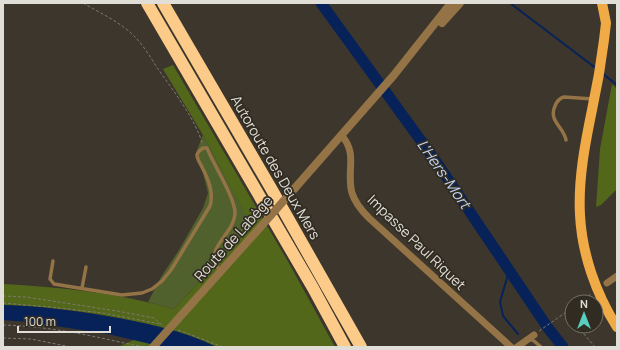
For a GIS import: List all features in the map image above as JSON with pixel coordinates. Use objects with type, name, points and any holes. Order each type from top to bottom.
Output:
[{"type":"highway","name":"Autoroute des Deux Mers","points":[[147,3],[313,288],[345,347]]},
{"type":"highway","name":"Autoroute des Deux Mers","points":[[163,3],[361,347]]},
{"type":"main road","points":[[596,3],[600,21],[601,60]]},
{"type":"main road","points":[[602,3],[606,22],[598,78],[582,165],[580,215],[584,249],[591,271],[600,296],[617,327]]},
{"type":"street","name":"Route de Labège","points":[[395,74],[451,3]]},
{"type":"street","name":"Route de Labège","points":[[153,347],[342,136],[395,74],[460,3]]},
{"type":"street","name":"Impasse Paul Riquet","points":[[342,136],[349,148],[350,185],[354,198],[360,209],[457,299],[512,347]]},
{"type":"street","points":[[607,283],[617,276]]},
{"type":"street","points":[[517,347],[531,337]]},
{"type":"lane","points":[[566,140],[564,134],[553,119],[557,102],[564,97],[594,99]]},
{"type":"lane","points":[[53,261],[50,279],[54,284],[122,295],[142,293],[152,289],[171,270],[210,206],[212,192],[207,177],[197,157],[198,152],[203,148],[207,148],[221,176],[235,213],[231,226],[214,252],[216,266],[221,272]]},
{"type":"lane","points":[[82,288],[86,267]]},
{"type":"lane","points":[[531,337],[540,347]]},
{"type":"path","points":[[83,3],[111,18],[132,34],[141,44],[179,99],[200,136],[203,148]]},
{"type":"path","points":[[3,296],[26,297],[117,311],[154,318],[160,324]]},
{"type":"path","points":[[3,303],[103,313],[160,324],[167,327]]},
{"type":"path","points":[[531,337],[564,313]]},
{"type":"path","points":[[3,325],[30,326],[149,347]]},
{"type":"path","points":[[174,329],[223,347]]},
{"type":"path","points":[[584,334],[595,347]]},
{"type":"path","points":[[3,338],[31,339],[71,347]]},
{"type":"green space","points":[[173,65],[290,265],[335,347],[118,347],[161,328],[82,312],[43,307],[3,305],[3,284],[46,287],[111,295],[153,303],[174,309],[252,226],[203,135],[163,69]]},
{"type":"green space","points":[[612,84],[617,89],[617,189],[601,205],[596,207],[600,149]]},
{"type":"green space","points":[[203,135],[252,225],[174,309],[148,302],[161,277],[179,250],[203,208],[208,193],[197,150]]},
{"type":"water","points":[[3,305],[68,310],[134,321],[176,331],[217,347],[163,347],[108,334],[29,322],[3,320]]},
{"type":"waterway","name":"L'Hers-Mort","points":[[321,3],[435,160],[548,328],[563,347]]},
{"type":"waterway","points":[[510,3],[597,69]]},
{"type":"waterway","points":[[602,73],[617,85]]},
{"type":"waterway","points":[[509,271],[500,302],[503,316],[518,334]]}]
